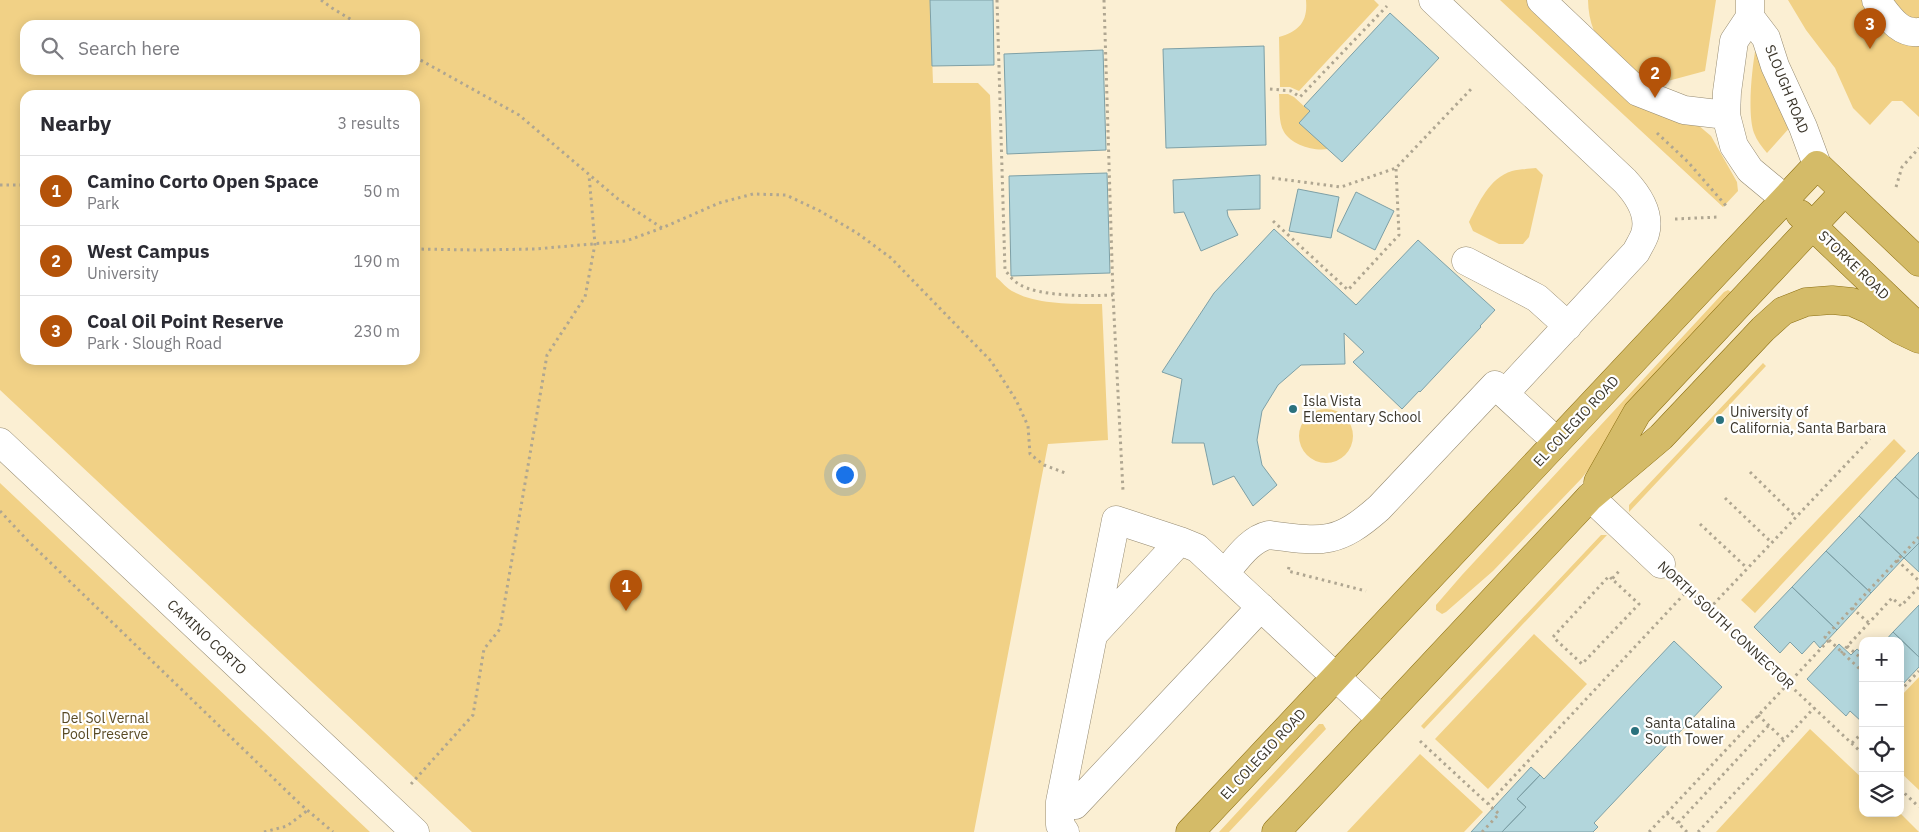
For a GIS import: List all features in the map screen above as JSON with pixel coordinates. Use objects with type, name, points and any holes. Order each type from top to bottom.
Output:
[{"type":"main road","points":[[1816,165],[1919,262]]},
{"type":"main road","name":"EL COLEGIO ROAD","points":[[1190,832],[1816,165]]},
{"type":"main road","points":[[1590,497],[1637,413],[1844,192]]},
{"type":"main road","name":"STORKE ROAD","points":[[1785,199],[1914,323],[1919,333]]},
{"type":"main road","points":[[1276,832],[1590,497],[1661,437],[1763,329],[1790,307],[1806,302],[1832,300],[1852,302],[1870,310],[1900,330],[1919,339]]},
{"type":"street","points":[[1433,0],[1636,192],[1643,207],[1646,221],[1645,234],[1636,252],[1505,393]]},
{"type":"street","points":[[1541,0],[1638,92],[1684,110],[1726,115]]},
{"type":"street","points":[[1876,0],[1898,27],[1909,33],[1919,32]]},
{"type":"street","name":"SLOUGH ROAD","points":[[1750,8],[1734,41],[1726,92],[1726,115],[1734,146],[1750,170],[1785,199]]},
{"type":"street","name":"SLOUGH ROAD","points":[[1750,8],[1766,38],[1775,66],[1803,127],[1816,165]]},
{"type":"street","points":[[1466,261],[1537,298],[1568,326]]},
{"type":"street","points":[[1225,573],[1249,546],[1263,536],[1269,535],[1308,540],[1327,539],[1344,534],[1359,525],[1379,508],[1496,385],[1556,441]]},
{"type":"street","name":"CAMINO CORTO","points":[[0,442],[415,832]]},
{"type":"street","points":[[1590,497],[1652,555]]},
{"type":"street","points":[[1065,832],[1060,825],[1060,802],[1116,520],[1197,548],[1381,719]]},
{"type":"street","points":[[1092,636],[1180,541]]},
{"type":"street","points":[[1060,802],[1075,805],[1261,607]]},
{"type":"path","points":[[322,0],[352,20]]},
{"type":"path","points":[[997,0],[1005,270],[1019,285],[1040,291],[1080,297],[1113,295]]},
{"type":"path","points":[[1104,0],[1113,295],[1123,488],[1116,520]]},
{"type":"path","points":[[1270,89],[1291,91],[1300,97],[1387,6]]},
{"type":"path","points":[[420,60],[520,115],[618,200],[662,228]]},
{"type":"path","points":[[1272,178],[1342,187],[1396,168],[1473,88]]},
{"type":"path","points":[[1896,187],[1902,167],[1919,148]]},
{"type":"path","points":[[1273,221],[1348,290],[1399,235],[1396,168]]},
{"type":"path","points":[[411,784],[474,715],[484,649],[500,629],[547,355],[585,297],[595,244],[589,175]]},
{"type":"path","points":[[0,185],[20,184]]},
{"type":"path","points":[[420,249],[535,249],[626,241],[662,228],[719,203],[752,194],[786,195],[820,211],[858,234],[891,258],[991,360],[1016,400],[1028,426],[1030,454],[1044,465],[1068,474]]},
{"type":"path","points":[[1668,220],[1719,217]]},
{"type":"path","points":[[1709,609],[1870,439]]},
{"type":"path","points":[[1750,472],[1796,517]]},
{"type":"path","points":[[1725,498],[1772,543]]},
{"type":"path","points":[[0,511],[35,548],[333,832]]},
{"type":"path","points":[[1700,524],[1747,568]]},
{"type":"path","points":[[1859,668],[1825,637],[1919,537]]},
{"type":"path","points":[[1612,579],[1652,555]]},
{"type":"path","name":"NORTH SOUTH CONNECTOR","points":[[1652,555],[1859,750]]},
{"type":"path","points":[[1897,560],[1919,581]]},
{"type":"path","points":[[1291,563],[1288,570],[1366,591]]},
{"type":"path","points":[[1609,576],[1612,579],[1639,604],[1582,664],[1553,637],[1609,576]]},
{"type":"path","points":[[1842,652],[1892,598],[1901,606],[1919,587]]},
{"type":"path","points":[[1488,804],[1688,590]]},
{"type":"path","points":[[1852,608],[1869,623]]},
{"type":"path","points":[[1650,831],[1829,640]]},
{"type":"path","points":[[1848,646],[1859,656]]},
{"type":"path","points":[[1904,687],[1919,671]]},
{"type":"path","points":[[1698,832],[1814,708]]},
{"type":"path","points":[[1758,714],[1785,740]]},
{"type":"path","points":[[1678,823],[1769,725]]},
{"type":"path","points":[[1852,744],[1859,736]]},
{"type":"path","points":[[1420,741],[1499,814],[1482,832]]},
{"type":"path","points":[[1904,793],[1919,807]]},
{"type":"path","points":[[264,832],[287,826],[308,810]]},
{"type":"path","points":[[1667,813],[1687,832]]},
{"type":"green space","points":[[0,0],[930,0],[933,83],[978,83],[990,95],[996,277],[1011,291],[1045,302],[1102,304],[1108,440],[1048,444],[974,832],[472,832],[0,390]]},
{"type":"green space","points":[[1306,0],[1374,0],[1379,5],[1299,91],[1290,87],[1280,87],[1279,37],[1292,32],[1304,20]]},
{"type":"green space","points":[[1500,0],[1528,0],[1698,125],[1711,136],[1737,182],[1738,191],[1723,207]]},
{"type":"green space","points":[[1588,0],[1716,0],[1705,71],[1653,85],[1617,61],[1607,51],[1594,30]]},
{"type":"green space","points":[[1788,0],[1919,0],[1919,117],[1902,101],[1892,101],[1870,125],[1853,108],[1835,68],[1806,30]]},
{"type":"green space","points":[[1756,46],[1791,126],[1767,153],[1758,141],[1752,124],[1752,78]]},
{"type":"green space","points":[[1279,94],[1288,94],[1294,97],[1343,142],[1330,149],[1312,149],[1289,138],[1281,124]]},
{"type":"green space","points":[[1536,168],[1543,175],[1529,237],[1523,244],[1499,244],[1473,231],[1469,222],[1481,199],[1497,179],[1512,171]]},
{"type":"green space","points":[[1728,290],[1731,292],[1581,479],[1493,571],[1446,612],[1442,614],[1436,610],[1436,605],[1462,575],[1724,292]]},
{"type":"green space","points":[[1763,363],[1766,366],[1629,512],[1629,505]]},
{"type":"green space","points":[[1321,409],[1331,409],[1341,413],[1349,421],[1353,436],[1349,451],[1341,459],[1331,463],[1321,463],[1311,459],[1303,451],[1299,441],[1299,431],[1303,421],[1311,413]]},
{"type":"green space","points":[[1894,439],[1906,451],[1755,613],[1741,600]]},
{"type":"green space","name":"Del Sol Vernal Pool Preserve","points":[[0,483],[370,832],[0,832]]},
{"type":"green space","points":[[1601,535],[1607,535],[1424,729],[1421,726]]},
{"type":"green space","points":[[1534,634],[1587,684],[1488,789],[1435,739]]},
{"type":"green space","points":[[1919,677],[1919,790],[1904,776],[1904,693]]},
{"type":"green space","points":[[1319,724],[1323,724],[1326,729],[1229,832],[1219,832]]},
{"type":"green space","points":[[1810,729],[1859,775],[1859,817],[1904,817],[1919,832],[1716,832]]},
{"type":"green space","points":[[1420,754],[1483,812],[1464,832],[1347,832]]},
{"type":"building","points":[[930,0],[993,0],[994,65],[932,66]]},
{"type":"building","points":[[1390,13],[1439,58],[1342,162],[1299,123],[1310,111],[1304,106]]},
{"type":"building","points":[[1264,46],[1266,145],[1166,148],[1163,49]]},
{"type":"building","points":[[1103,50],[1106,150],[1007,154],[1004,54]]},
{"type":"building","points":[[1107,173],[1110,273],[1011,276],[1009,176]]},
{"type":"building","points":[[1260,175],[1260,209],[1227,210],[1228,216],[1238,235],[1201,251],[1184,212],[1174,213],[1173,180]]},
{"type":"building","points":[[1298,189],[1339,197],[1331,238],[1289,231]]},
{"type":"building","points":[[1356,192],[1394,211],[1375,250],[1337,231]]},
{"type":"building","points":[[1274,229],[1356,305],[1418,240],[1495,310],[1402,409],[1353,362],[1364,352],[1344,333],[1345,364],[1301,365],[1278,385],[1262,411],[1257,440],[1262,465],[1277,485],[1253,506],[1234,476],[1213,485],[1204,443],[1172,443],[1182,379],[1162,372],[1214,293]]},
{"type":"building","points":[[1919,452],[1919,499],[1895,477]]},
{"type":"building","points":[[1895,477],[1919,499],[1919,543],[1904,558],[1859,516]]},
{"type":"building","points":[[1859,516],[1904,558],[1871,593],[1826,551]]},
{"type":"building","points":[[1919,543],[1919,572],[1904,558]]},
{"type":"building","points":[[1826,551],[1871,593],[1837,630],[1792,587]]},
{"type":"building","points":[[1792,587],[1837,630],[1820,648],[1814,641],[1802,654],[1790,642],[1780,653],[1754,627]]},
{"type":"building","points":[[1919,605],[1919,657],[1904,643],[1904,637],[1898,637],[1893,632]]},
{"type":"building","points":[[1893,632],[1898,637],[1889,637]]},
{"type":"building","name":"Santa Catalina South Tower","points":[[1674,641],[1722,687],[1594,823],[1598,827],[1593,832],[1502,832],[1526,807],[1517,799],[1540,775],[1544,779]]},
{"type":"building","points":[[1904,643],[1919,657],[1919,667],[1904,683]]},
{"type":"building","points":[[1839,644],[1851,655],[1857,649],[1859,651],[1859,719],[1850,711],[1846,716],[1807,679]]},
{"type":"building","points":[[1531,767],[1540,775],[1517,799],[1526,807],[1502,832],[1471,832]]},
{"type":"place","name":"Coal Oil Point Reserve","points":[[1870,49]]},
{"type":"place","name":"West Campus","points":[[1655,98]]},
{"type":"place","name":"Isla Vista Elementary School","points":[[1293,409]]},
{"type":"place","name":"University of California, Santa Barbara","points":[[1720,420]]},
{"type":"place","name":"Camino Corto Open Space","points":[[626,611]]},
{"type":"place","name":"Santa Catalina South Tower","points":[[1635,731]]}]
